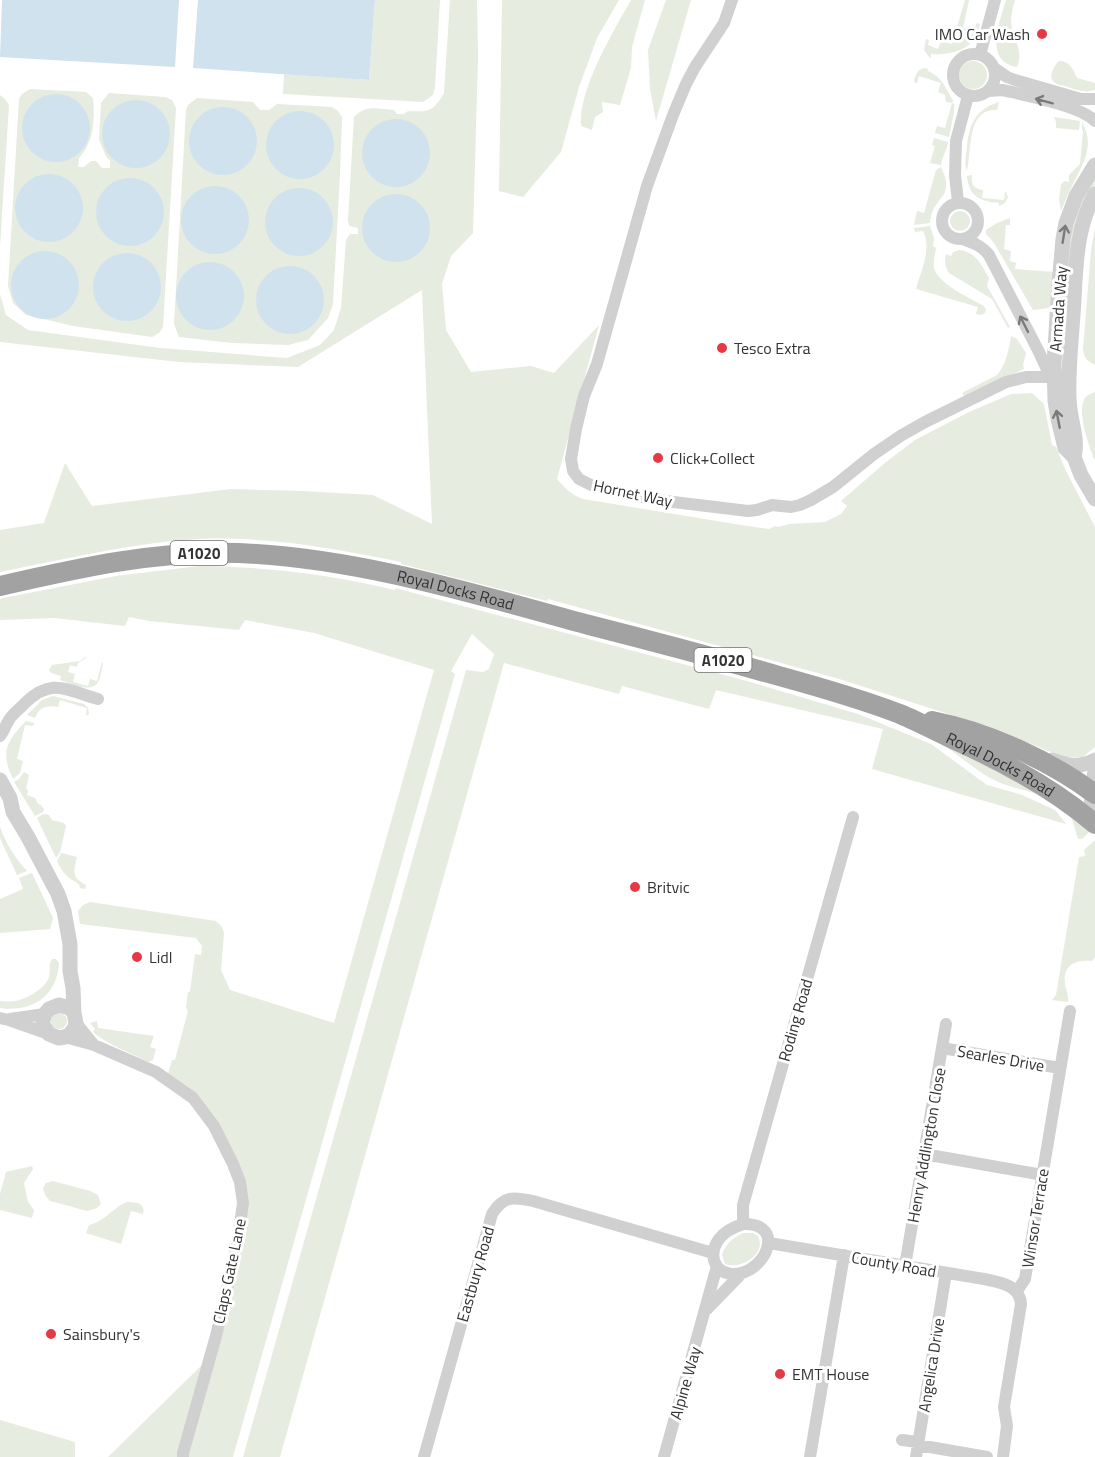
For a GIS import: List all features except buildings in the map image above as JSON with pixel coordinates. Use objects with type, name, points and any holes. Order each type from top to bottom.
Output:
[{"type":"highway","name":"Royal Docks Road","points":[[0,586],[114,563],[199,553],[278,555],[337,564],[398,576],[544,613],[832,691],[900,714],[987,755],[1040,784],[1091,799]]},
{"type":"highway","name":"Royal Docks Road","points":[[900,714],[958,726],[1024,751],[1091,799],[1095,824]]},
{"type":"street","name":"Hornet Way","points":[[732,0],[724,23],[686,84],[646,186],[597,364],[584,396],[576,429],[571,459],[573,471],[579,479],[591,485],[665,501],[740,510],[758,510],[772,505],[791,507],[825,493],[902,435],[1006,382],[1026,377],[1058,377]]},
{"type":"street","points":[[980,55],[995,0]]},
{"type":"street","points":[[973,54],[980,55],[991,62],[995,80],[989,90],[979,96],[968,96],[962,93],[954,82],[954,69],[961,59],[973,54]]},
{"type":"street","points":[[994,68],[1006,77],[1015,80],[1081,99],[1095,99]]},
{"type":"street","points":[[989,90],[1012,92],[1077,110],[1089,115],[1095,121]]},
{"type":"street","points":[[958,202],[955,175],[956,141],[968,96]]},
{"type":"street","name":"Armada Way","points":[[1058,377],[1058,306],[1063,239],[1076,196],[1095,165]]},
{"type":"street","name":"Armada Way","points":[[1095,194],[1086,213],[1077,253],[1055,401],[1065,448],[1074,457],[1095,499]]},
{"type":"street","points":[[963,239],[969,237],[977,228],[978,217],[973,208],[963,202],[958,202],[944,211],[943,228],[950,236],[978,245],[989,255],[1039,352],[1058,377]]},
{"type":"street","points":[[0,736],[3,734],[5,720],[45,688],[58,688],[98,699]]},
{"type":"street","points":[[1024,751],[1071,766],[1080,766],[1095,760]]},
{"type":"street","points":[[1091,799],[1095,772]]},
{"type":"street","points":[[0,780],[10,798],[6,808],[50,878],[64,911],[70,944],[70,971],[75,1018],[74,1029],[65,1037]]},
{"type":"street","name":"Roding Road","points":[[743,1224],[743,1205],[853,817]]},
{"type":"street","points":[[49,1034],[43,1025],[43,1020],[65,988],[70,971]]},
{"type":"street","points":[[4,1019],[65,1006],[75,1018]]},
{"type":"street","name":"Winsor Terrace","points":[[1003,1457],[1007,1426],[1004,1407],[1021,1304],[1017,1292],[1025,1279],[1070,1011]]},
{"type":"street","name":"Claps Gate Lane","points":[[75,1018],[94,1045]]},
{"type":"street","points":[[4,1019],[49,1034]]},
{"type":"street","name":"Henry Addlington Close","points":[[905,1266],[946,1024]]},
{"type":"street","name":"Claps Gate Lane","points":[[49,1034],[94,1045],[156,1072],[193,1098],[214,1126],[240,1182],[243,1203],[237,1245],[216,1336],[183,1457]]},
{"type":"street","name":"Searles Drive","points":[[942,1048],[1060,1068]]},
{"type":"street","points":[[924,1154],[1042,1175]]},
{"type":"street","name":"Eastbury Road","points":[[424,1457],[492,1214],[499,1204],[518,1198],[713,1253]]},
{"type":"street","points":[[742,1273],[725,1272],[713,1261],[713,1253],[720,1238],[732,1228],[751,1224],[764,1230],[769,1243]]},
{"type":"street","name":"County Road","points":[[769,1243],[995,1281],[1017,1292]]},
{"type":"street","name":"Alpine Way","points":[[706,1310],[742,1273],[764,1257],[769,1243]]},
{"type":"street","points":[[810,1457],[843,1255]]},
{"type":"street","name":"Alpine Way","points":[[664,1457],[717,1266]]},
{"type":"street","name":"Angelica Drive","points":[[917,1448],[946,1273]]},
{"type":"street","points":[[902,1440],[917,1448],[987,1457]]},
{"type":"shaded area","points":[[375,0],[440,0],[433,95],[423,102],[283,94],[284,74],[369,80]]},
{"type":"shaded area","points":[[450,0],[477,0],[478,57],[473,233],[451,256],[442,284],[446,330],[471,372],[531,366],[554,373],[599,325],[557,479],[572,493],[583,499],[747,526],[769,529],[789,524],[825,522],[841,514],[847,506],[841,501],[915,440],[969,412],[1011,394],[1032,393],[1044,404],[1052,445],[1056,447],[1095,527],[1095,747],[1083,757],[1063,757],[992,728],[836,678],[548,599],[547,601],[401,564],[401,562],[325,548],[249,539],[198,539],[123,548],[0,572],[0,530],[44,523],[65,463],[92,506],[231,489],[302,491],[373,495],[432,524],[422,290],[298,367],[179,362],[0,342],[0,294],[6,315],[28,330],[160,348],[287,358],[320,345],[334,330],[341,308],[346,240],[350,234],[358,234],[358,228],[349,226],[348,220],[354,117],[367,109],[394,110],[397,114],[404,114],[408,111],[430,110],[437,104],[444,93]]},
{"type":"shaded area","points":[[502,0],[619,0],[597,38],[579,87],[561,152],[523,197],[499,191]]},
{"type":"shaded area","points":[[631,0],[645,0],[632,47],[631,68],[620,105],[602,102],[603,112],[595,117],[592,130],[581,126],[585,96],[598,62]]},
{"type":"shaded area","points":[[666,0],[691,0],[656,121],[650,89],[648,50]]},
{"type":"shaded area","points":[[965,0],[969,0],[963,28],[973,31],[977,23],[980,24],[975,38],[966,47],[949,53],[931,54],[931,58],[929,57],[924,50],[926,39],[929,40],[928,45],[938,49],[941,41],[952,44]]},
{"type":"shaded area","points":[[1006,0],[1015,0],[1011,22],[1019,53],[1017,67],[1007,64],[1000,57],[997,49],[998,29]]},
{"type":"shaded area","points":[[973,61],[983,65],[987,75],[983,85],[973,89],[963,85],[959,75],[963,65]]},
{"type":"shaded area","points":[[1059,61],[1068,64],[1077,78],[1095,83],[1095,90],[1080,91],[1055,83],[1051,75]]},
{"type":"shaded area","points":[[924,68],[933,73],[946,87],[952,103],[946,102],[945,95],[938,92],[941,83],[919,76],[917,83],[914,82],[917,73]]},
{"type":"shaded area","points":[[30,89],[86,92],[93,98],[91,138],[79,158],[78,167],[84,167],[91,161],[96,161],[102,168],[110,168],[110,161],[99,140],[101,103],[109,93],[165,97],[172,100],[176,108],[163,327],[152,337],[73,326],[26,315],[13,303],[8,286],[19,99]]},
{"type":"shaded area","points":[[0,95],[9,105],[0,247]]},
{"type":"shaded area","points":[[197,98],[253,102],[260,110],[269,110],[277,104],[332,107],[342,117],[333,304],[328,318],[308,340],[288,345],[232,343],[179,337],[174,324],[186,110],[188,105]]},
{"type":"shaded area","points":[[999,102],[997,110],[987,111],[975,123],[967,171],[966,156],[972,124],[979,113]]},
{"type":"shaded area","points":[[952,103],[954,112],[949,137],[935,133],[937,126],[945,128]]},
{"type":"shaded area","points":[[1054,117],[1080,121],[1079,130],[1056,128]]},
{"type":"shaded area","points":[[1082,122],[1088,138],[1088,146],[1081,168],[1061,211],[1059,200],[1061,184],[1065,181],[1069,182],[1069,175],[1080,164]]},
{"type":"shaded area","points":[[934,138],[948,142],[941,165],[930,163],[935,146],[932,145]]},
{"type":"shaded area","points":[[941,167],[945,177],[945,191],[935,207],[930,223],[914,225],[917,211],[924,213],[936,170]]},
{"type":"shaded area","points":[[972,175],[973,186],[983,190],[982,198],[1004,200],[1006,192],[1008,197],[1005,203],[999,206],[999,203],[977,197],[968,183],[967,176]]},
{"type":"shaded area","points":[[1095,177],[1095,185],[1089,194],[1066,336],[1062,335],[1071,230],[1082,197]]},
{"type":"shaded area","points":[[960,211],[967,214],[970,221],[967,228],[960,231],[953,228],[950,221],[953,214]]},
{"type":"shaded area","points":[[1010,218],[1010,225],[1006,225],[1004,249],[1011,251],[1010,261],[1016,263],[1015,269],[1054,272],[1050,308],[1033,310],[994,243],[986,234],[986,230]]},
{"type":"shaded area","points":[[930,226],[934,238],[933,246],[936,248],[934,268],[937,274],[955,290],[984,306],[985,313],[976,314],[978,307],[916,289],[925,260],[926,245],[923,231],[915,232],[914,228]]},
{"type":"shaded area","points":[[1095,227],[1095,365],[1086,359],[1083,349]]},
{"type":"shaded area","points":[[959,250],[970,253],[980,264],[989,278],[987,286],[1010,327],[1008,328],[992,299],[949,273],[945,264],[946,254],[951,256],[953,252]]},
{"type":"shaded area","points":[[1011,336],[1017,339],[1026,353],[1024,369],[965,397],[962,393],[997,375],[1007,357]]},
{"type":"shaded area","points":[[1095,392],[1095,461],[1085,431],[1082,406],[1085,398]]},
{"type":"shaded area","points":[[199,566],[298,572],[395,590],[395,588],[747,681],[858,714],[931,744],[987,785],[1022,795],[1055,810],[1066,824],[872,769],[883,729],[716,690],[709,709],[622,686],[619,694],[504,663],[280,1457],[243,1457],[466,670],[483,672],[489,669],[494,654],[472,634],[451,671],[455,674],[233,1457],[108,1457],[202,1365],[245,1227],[230,1148],[220,1125],[205,1106],[168,1074],[172,1060],[175,1060],[188,1011],[186,1007],[195,954],[201,955],[202,946],[196,938],[80,924],[78,911],[90,902],[216,921],[224,933],[221,970],[230,990],[334,1023],[434,670],[314,633],[245,620],[239,630],[129,617],[125,626],[54,618],[0,620],[0,599],[3,598],[116,576]]},
{"type":"shaded area","points":[[85,657],[77,667],[70,665],[68,672],[75,674],[73,682],[88,686],[90,679],[97,681],[102,662],[99,680],[91,687],[80,687],[60,680],[61,676],[49,670],[52,665],[80,661]]},
{"type":"shaded area","points":[[53,696],[84,704],[88,708],[89,714],[86,716],[87,708],[60,700],[58,707],[44,708],[35,718],[27,715],[42,700]]},
{"type":"shaded area","points":[[26,721],[34,723],[33,726],[25,725],[17,759],[23,761],[20,773],[13,779],[7,762],[7,748]]},
{"type":"shaded area","points":[[934,738],[997,766],[1050,799],[992,779],[933,740]]},
{"type":"shaded area","points":[[24,772],[29,775],[27,795],[35,798],[44,809],[35,816],[14,782]]},
{"type":"shaded area","points":[[1066,809],[1092,829],[1082,839],[1078,839]]},
{"type":"shaded area","points":[[43,814],[49,815],[52,820],[64,823],[66,826],[60,852],[56,858],[37,818]]},
{"type":"shaded area","points":[[0,827],[11,850],[27,871],[17,875],[0,838]]},
{"type":"shaded area","points":[[1095,840],[1095,957],[1092,961],[1076,962],[1068,968],[1065,984],[1068,1002],[1052,1000],[1056,995],[1079,857],[1085,856],[1084,850]]},
{"type":"shaded area","points":[[61,853],[77,857],[75,874],[86,885],[85,889],[80,888],[79,884],[61,869],[57,861]]},
{"type":"shaded area","points":[[32,873],[53,918],[50,929],[0,933],[0,899],[23,889],[19,878]]},
{"type":"shaded area","points":[[52,959],[56,959],[59,963],[57,975],[48,993],[41,1000],[12,1009],[0,1008],[0,1001],[24,998],[35,993],[44,985],[49,977]]},
{"type":"shaded area","points":[[59,1013],[67,1021],[59,1029],[51,1021]]},
{"type":"shaded area","points":[[97,1021],[98,1028],[154,1036],[150,1047],[156,1049],[153,1060],[148,1062],[99,1037],[93,1032],[95,1029],[90,1023]]},
{"type":"shaded area","points":[[32,1166],[33,1169],[24,1183],[28,1202],[34,1210],[32,1218],[0,1210],[0,1194],[6,1172]]},
{"type":"shaded area","points":[[53,1181],[90,1191],[98,1195],[101,1204],[87,1211],[50,1201],[43,1188],[46,1183]]},
{"type":"shaded area","points":[[127,1202],[140,1204],[144,1210],[143,1214],[131,1211],[121,1244],[86,1233],[89,1225],[100,1221]]},
{"type":"shaded area","points":[[743,1233],[753,1233],[758,1236],[759,1249],[745,1263],[725,1264],[722,1255],[725,1248]]},
{"type":"shaded area","points":[[0,1420],[75,1442],[75,1457],[0,1457]]},
{"type":"water","points":[[2,0],[179,0],[175,67],[0,57]]},
{"type":"water","points":[[198,0],[375,0],[369,80],[193,68]]},
{"type":"water","points":[[56,94],[69,97],[80,104],[87,115],[90,128],[87,141],[80,152],[69,159],[56,162],[43,159],[32,152],[25,141],[22,128],[25,115],[32,104],[43,97]]},
{"type":"water","points":[[136,100],[149,103],[160,110],[167,121],[170,134],[167,147],[160,158],[149,165],[136,168],[123,165],[112,158],[105,147],[102,134],[105,121],[112,110],[123,103]]},
{"type":"water","points":[[223,107],[236,110],[247,117],[254,128],[257,141],[254,154],[247,165],[236,172],[223,175],[210,172],[199,165],[192,154],[189,141],[192,128],[199,117],[210,110]]},
{"type":"water","points":[[300,111],[313,114],[324,121],[331,132],[334,145],[331,158],[324,169],[313,176],[300,179],[287,176],[276,169],[269,158],[266,145],[269,132],[276,121],[287,114]]},
{"type":"water","points":[[396,119],[409,122],[420,129],[427,140],[430,153],[427,166],[420,177],[409,184],[396,187],[383,184],[372,177],[365,166],[362,153],[365,140],[372,129],[383,122]]},
{"type":"water","points":[[49,174],[62,177],[73,184],[80,195],[83,208],[80,221],[73,232],[62,239],[49,242],[36,239],[25,232],[18,221],[15,208],[18,195],[25,184],[36,177]]},
{"type":"water","points":[[130,178],[143,181],[154,188],[161,199],[164,212],[161,225],[154,236],[143,243],[130,246],[117,243],[106,236],[99,225],[96,212],[99,199],[106,188],[117,181]]},
{"type":"water","points":[[215,186],[228,189],[239,196],[246,207],[249,220],[246,233],[239,244],[228,251],[215,254],[202,251],[191,244],[184,233],[181,220],[184,207],[191,196],[202,189]]},
{"type":"water","points":[[299,188],[312,191],[323,198],[330,209],[333,222],[330,235],[323,246],[312,253],[299,256],[286,253],[275,246],[268,235],[265,222],[268,209],[275,198],[286,191]]},
{"type":"water","points":[[396,194],[409,197],[420,204],[427,215],[430,228],[427,241],[420,252],[409,259],[396,262],[383,259],[372,252],[365,241],[362,228],[365,215],[372,204],[383,197]]},
{"type":"water","points":[[45,251],[58,254],[69,261],[76,272],[79,285],[76,298],[69,309],[58,316],[45,319],[32,316],[21,309],[14,298],[11,285],[14,272],[21,261],[32,254]]},
{"type":"water","points":[[127,253],[140,256],[151,263],[158,274],[161,287],[158,300],[151,311],[140,318],[127,321],[114,318],[103,311],[96,300],[93,287],[96,274],[103,263],[114,256]]},
{"type":"water","points":[[210,262],[223,265],[234,272],[241,283],[244,296],[241,309],[234,320],[223,327],[210,330],[197,327],[186,320],[179,309],[176,296],[179,283],[186,272],[197,265]]},
{"type":"water","points":[[290,266],[303,269],[314,276],[321,287],[324,300],[321,313],[314,324],[303,331],[290,334],[277,331],[266,324],[259,313],[256,300],[259,287],[266,276],[277,269]]},
{"type":"place","name":"IMO Car Wash","points":[[1042,34]]},
{"type":"place","name":"Tesco Extra","points":[[722,348]]},
{"type":"place","name":"Click+Collect","points":[[658,458]]},
{"type":"place","name":"Britvic","points":[[635,887]]},
{"type":"place","name":"Lidl","points":[[137,957]]},
{"type":"place","name":"Sainsbury's","points":[[51,1334]]},
{"type":"place","name":"EMT House","points":[[780,1374]]}]
